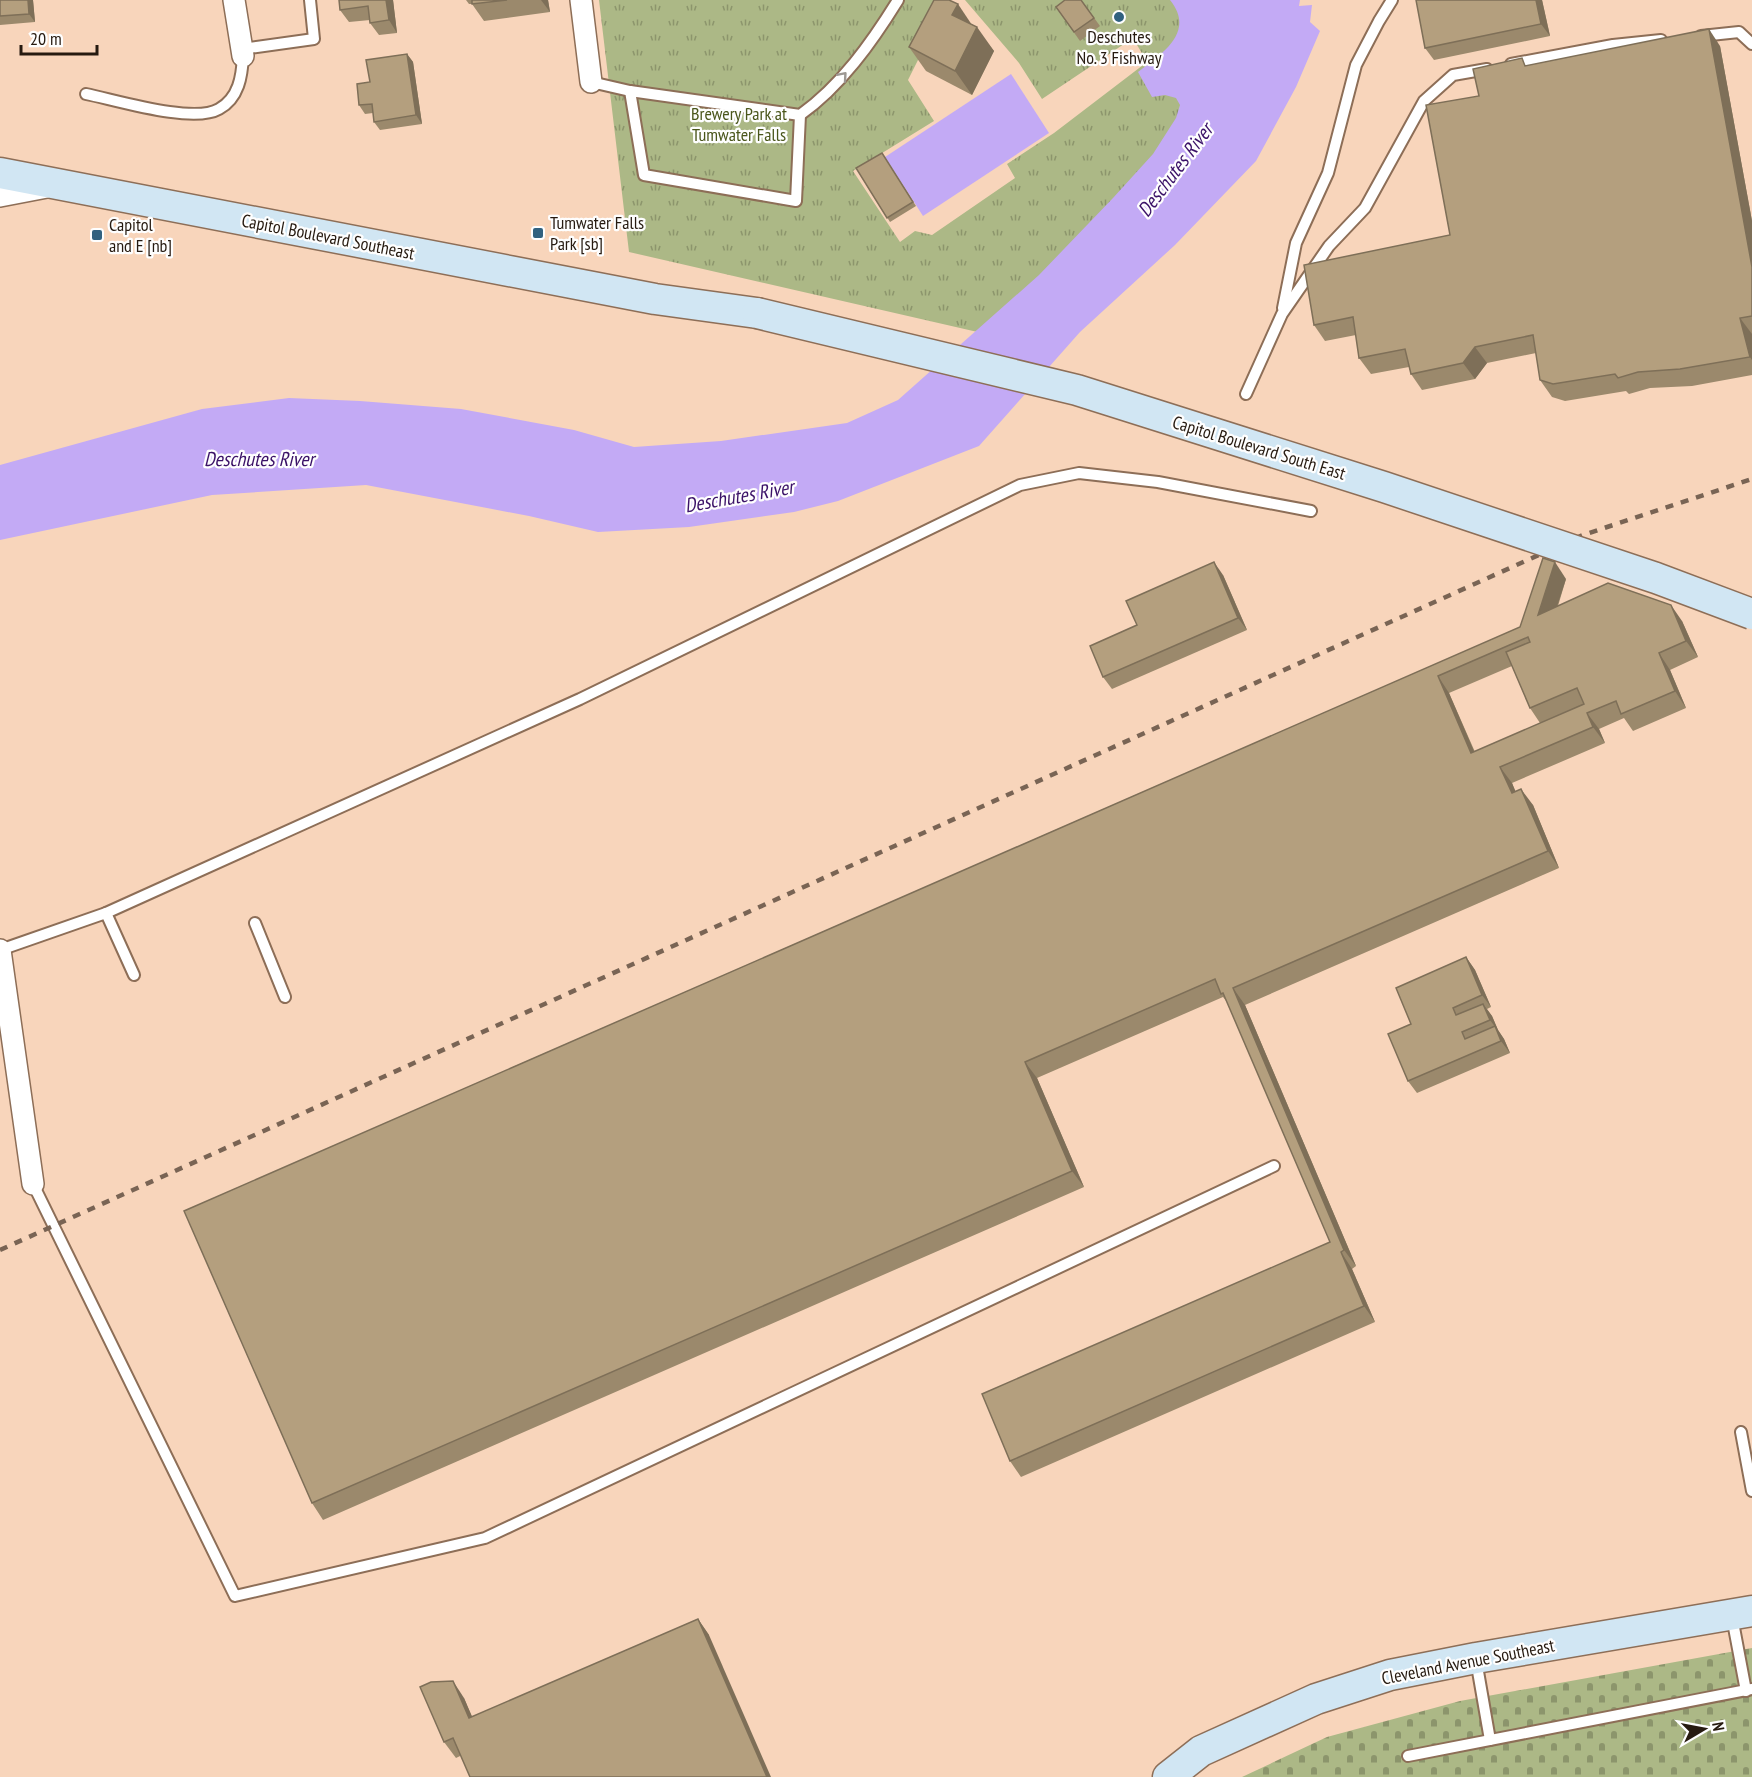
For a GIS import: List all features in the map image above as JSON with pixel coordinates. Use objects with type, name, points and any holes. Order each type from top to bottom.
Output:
[{"type":"main road","name":"Capitol Boulevard Southeast","points":[[0,173],[655,299],[757,313]]},
{"type":"main road","name":"Capitol Boulevard South East","points":[[757,313],[1077,390],[1384,487],[1656,578],[1752,614]]},
{"type":"main road","name":"Cleveland Avenue Southeast","points":[[1168,1777],[1201,1751],[1316,1700],[1390,1675],[1476,1658],[1742,1613]]},
{"type":"street","points":[[234,0],[243,53]]},
{"type":"street","points":[[581,0],[591,82]]},
{"type":"street","points":[[0,196],[57,185]]},
{"type":"street","points":[[0,950],[33,1184]]},
{"type":"lane","points":[[86,94],[177,113],[219,110],[233,96],[241,80],[243,53],[314,39],[310,0]]},
{"type":"lane","points":[[591,82],[630,91],[800,115],[817,103],[844,75],[898,0]]},
{"type":"lane","points":[[1282,314],[1296,243],[1328,173],[1356,65],[1378,21],[1392,0]]},
{"type":"lane","points":[[1693,36],[1739,32],[1752,44]]},
{"type":"lane","points":[[1246,394],[1282,314],[1329,246],[1365,207],[1424,101],[1453,75],[1613,45],[1671,39]]},
{"type":"lane","points":[[630,91],[644,175],[796,201],[800,115]]},
{"type":"lane","points":[[0,950],[106,913],[580,699],[1020,485],[1079,473],[1158,482],[1311,511]]},
{"type":"lane","points":[[106,913],[134,975]]},
{"type":"lane","points":[[255,923],[285,997]]},
{"type":"lane","points":[[33,1184],[235,1596],[485,1538],[1274,1166]]},
{"type":"lane","points":[[1741,1431],[1752,1491]]},
{"type":"lane","points":[[1408,1756],[1749,1690],[1742,1613]]},
{"type":"lane","points":[[1476,1658],[1490,1740]]},
{"type":"green space","name":"Brewery Park at Tumwater Falls","points":[[599,0],[948,0],[908,80],[934,121],[853,171],[900,242],[915,231],[932,235],[1015,178],[1007,164],[1054,133],[1147,62],[1133,38],[1042,99],[1019,63],[965,0],[1259,0],[1221,109],[1008,339],[629,252]]},
{"type":"green space","points":[[1752,1648],[1752,1777],[1242,1777],[1327,1737],[1460,1701]]},
{"type":"water","name":"Deschutes River","points":[[1170,0],[1300,0],[1299,6],[1312,5],[1310,22],[1320,31],[1296,87],[1256,161],[1175,245],[1080,332],[979,446],[838,501],[794,512],[689,527],[598,532],[529,516],[366,485],[212,495],[0,540],[0,465],[202,409],[289,398],[461,409],[574,430],[634,447],[721,441],[847,423],[898,400],[1039,275],[1153,154],[1176,118],[1180,105],[1176,98],[1165,95],[1152,97],[1138,72],[1166,50],[1178,32],[1177,12]]},
{"type":"water","points":[[1011,74],[1049,133],[923,216],[885,157]]},
{"type":"building","points":[[0,0],[28,0],[29,14],[0,16]]},
{"type":"building","points":[[339,0],[386,0],[389,20],[370,23],[368,6],[340,10]]},
{"type":"building","points":[[472,0],[507,0],[472,4]]},
{"type":"building","points":[[934,0],[949,0],[958,4],[952,15],[977,27],[955,71],[909,47]]},
{"type":"building","points":[[1065,0],[1081,0],[1094,18],[1074,32],[1056,7]]},
{"type":"building","points":[[1416,0],[1536,0],[1541,24],[1425,48]]},
{"type":"building","points":[[1709,29],[1752,267],[1752,316],[1740,318],[1750,357],[1680,369],[1638,372],[1618,378],[1615,374],[1553,384],[1540,380],[1533,335],[1475,347],[1463,363],[1411,374],[1405,349],[1359,358],[1353,317],[1314,325],[1304,265],[1450,235],[1426,105],[1479,96],[1473,69],[1522,58],[1525,66]]},
{"type":"building","points":[[407,54],[416,115],[374,122],[372,104],[359,105],[357,84],[370,82],[366,60]]},
{"type":"building","points":[[882,153],[913,202],[887,218],[856,168]]},
{"type":"building","points":[[1543,558],[1555,562],[1538,615],[1608,583],[1671,605],[1686,641],[1659,653],[1675,691],[1621,714],[1616,701],[1587,713],[1593,727],[1500,767],[1512,793],[1521,789],[1548,851],[1233,988],[1344,1250],[1341,1252],[1364,1306],[1010,1461],[982,1394],[1330,1242],[1215,979],[1025,1062],[1072,1171],[312,1503],[184,1211],[1520,627]],"holes":[[[1528,637],[1530,642],[1506,652],[1530,708],[1577,688],[1584,704],[1471,753],[1438,676]]]},
{"type":"building","points":[[1214,562],[1238,618],[1103,677],[1090,646],[1137,625],[1126,601]]},
{"type":"building","points":[[1466,957],[1482,995],[1453,1008],[1456,1015],[1483,1004],[1490,1020],[1462,1032],[1465,1039],[1495,1026],[1501,1041],[1408,1081],[1388,1034],[1411,1024],[1396,988]]},
{"type":"building","points":[[698,1619],[767,1777],[470,1777],[453,1738],[444,1742],[420,1687],[431,1682],[453,1681],[469,1718]]},
{"type":"railway","points":[[0,1250],[1583,535],[1752,479]]},
{"type":"place","name":"Deschutes No. 3 Fishway","points":[[1119,17]]},
{"type":"place","name":"Tumwater Falls Park [sb]","points":[[538,233]]},
{"type":"place","name":"Capitol and E [nb]","points":[[97,235]]}]
